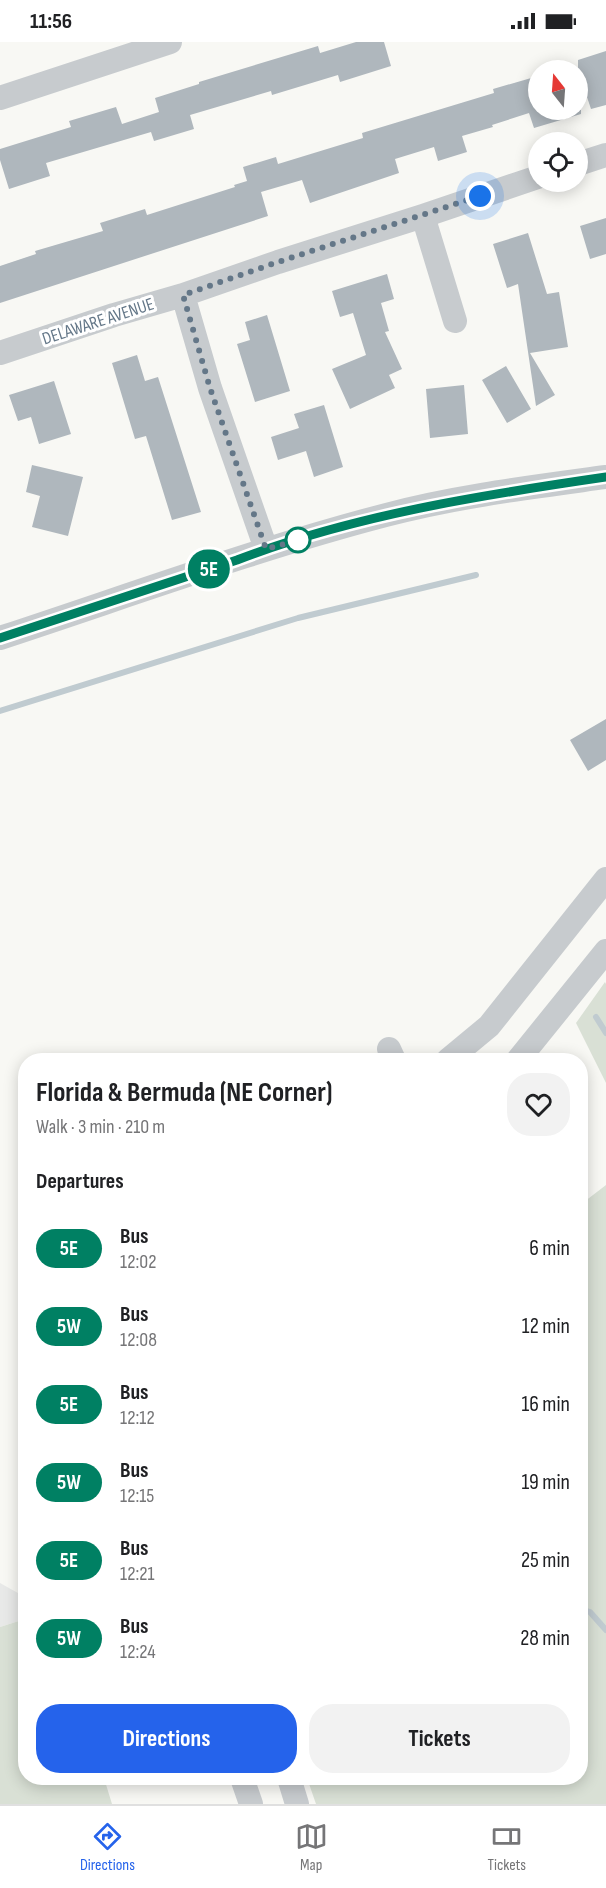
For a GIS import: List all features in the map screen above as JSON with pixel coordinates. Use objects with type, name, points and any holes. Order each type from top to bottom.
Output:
[{"type":"street","points":[[0,98],[170,42]]},
{"type":"street","points":[[588,161],[606,155]]},
{"type":"street","name":"DELAWARE AVENUE","points":[[0,353],[528,180]]},
{"type":"street","points":[[423,216],[455,321]]},
{"type":"street","points":[[183,295],[210,388],[266,549]]},
{"type":"street","points":[[0,638],[266,549],[388,514],[496,493],[606,477]]},
{"type":"street","points":[[456,1053],[489,1026],[606,879]]},
{"type":"street","points":[[524,1053],[606,951]]},
{"type":"street","points":[[244,1785],[251,1804]]},
{"type":"street","points":[[291,1785],[297,1804]]},
{"type":"shaded area","points":[[605,982],[606,984],[606,1083],[576,1023]]},
{"type":"shaded area","points":[[606,1185],[606,1804],[316,1804],[309,1785],[588,1785],[588,1199]]},
{"type":"shaded area","points":[[0,1583],[18,1593],[18,1621],[0,1627]]},
{"type":"shaded area","points":[[18,1621],[18,1785],[106,1785],[112,1804],[0,1804],[0,1627]]},
{"type":"building","points":[[356,42],[384,42],[391,66],[340,82],[338,75],[272,95],[271,91],[190,115],[194,129],[154,141],[151,132],[46,163],[50,176],[9,189],[0,160],[0,149],[71,127],[69,121],[116,107],[122,124],[159,112],[155,98],[199,84],[199,82],[318,46],[320,53]]},
{"type":"building","points":[[606,51],[606,105],[591,109],[588,100],[588,60],[578,60]]},
{"type":"building","points":[[528,79],[528,113],[462,136],[467,152],[438,161],[434,147],[395,159],[399,173],[310,203],[302,180],[261,192],[268,216],[0,303],[0,266],[36,254],[35,251],[103,231],[100,223],[145,209],[147,215],[235,187],[234,185],[247,181],[243,167],[276,157],[278,164],[363,138],[362,133],[494,93],[493,89]]},
{"type":"building","points":[[531,120],[561,120],[534,128]]},
{"type":"building","points":[[606,218],[606,254],[590,259],[580,226]]},
{"type":"building","points":[[528,233],[547,294],[559,292],[568,347],[530,353],[555,395],[536,406],[518,284],[507,288],[493,244]]},
{"type":"building","points":[[387,274],[394,299],[381,303],[389,331],[385,332],[402,369],[389,375],[395,388],[350,409],[332,369],[366,355],[353,313],[340,317],[332,291]]},
{"type":"building","points":[[267,315],[290,391],[255,402],[237,344],[250,340],[245,322]]},
{"type":"building","points":[[137,355],[145,381],[158,377],[201,512],[172,520],[146,436],[135,439],[112,363]]},
{"type":"building","points":[[506,366],[531,409],[507,423],[482,380]]},
{"type":"building","points":[[54,381],[71,434],[39,444],[31,417],[18,421],[9,395]]},
{"type":"building","points":[[464,385],[468,434],[430,438],[426,389]]},
{"type":"building","points":[[324,405],[343,467],[314,477],[306,451],[278,460],[271,437],[299,428],[294,414]]},
{"type":"building","points":[[32,465],[83,477],[68,536],[32,527],[40,496],[26,492]]},
{"type":"building","points":[[606,719],[606,760],[588,771],[570,740]]},
{"type":"waterway","points":[[0,711],[298,618],[476,575]]},
{"type":"waterway","points":[[596,1017],[606,1033]]},
{"type":"waterway","points":[[588,1611],[606,1630]]},
{"type":"bus line","name":"5E","points":[[0,638],[266,549],[388,514],[496,493],[606,477]]},
{"type":"route","points":[[298,540],[306,538],[266,549],[210,388],[183,295],[480,196]]}]
